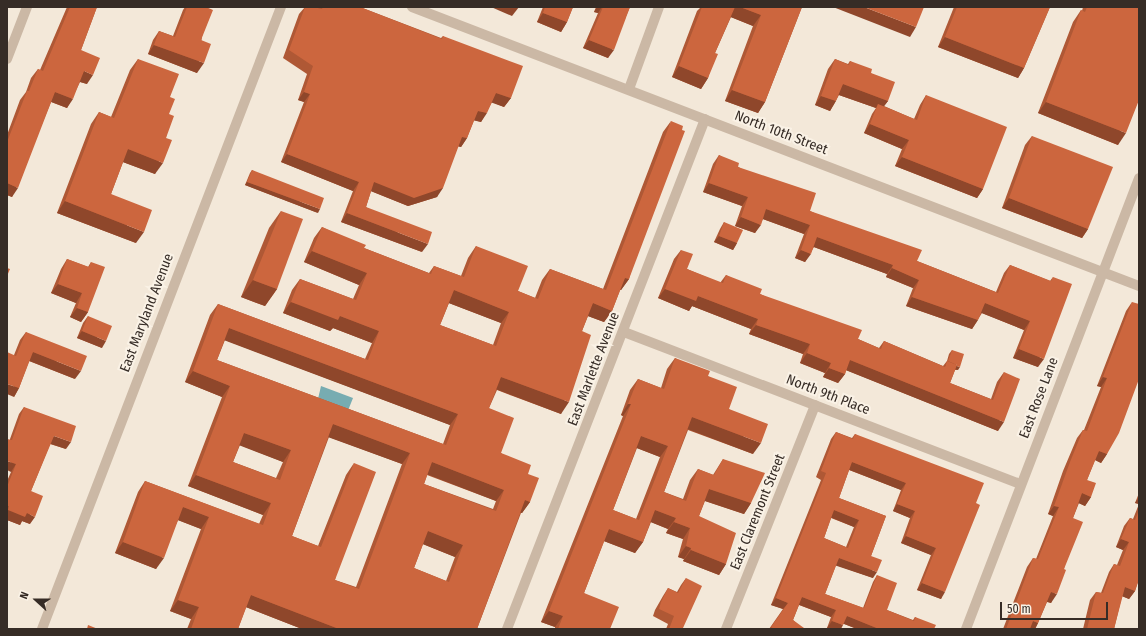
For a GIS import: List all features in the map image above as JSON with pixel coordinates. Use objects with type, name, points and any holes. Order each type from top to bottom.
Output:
[{"type":"street","points":[[7,59],[27,7]]},
{"type":"street","name":"East Maryland Avenue","points":[[42,629],[281,7]]},
{"type":"street","name":"North 10th Street","points":[[412,7],[630,89],[1102,273],[1139,286]]},
{"type":"street","points":[[630,89],[659,7]]},
{"type":"street","name":"East Marlette Avenue","points":[[507,629],[624,332],[705,119]]},
{"type":"street","name":"East Rose Lane","points":[[966,629],[1139,178]]},
{"type":"street","name":"North 9th Place","points":[[624,332],[1021,484]]},
{"type":"street","name":"East Claremont Street","points":[[726,629],[816,405]]},
{"type":"water","points":[[321,386],[353,398],[347,413],[318,399]]},
{"type":"building","points":[[70,7],[97,7],[81,50],[100,58],[93,75],[84,71],[73,99],[55,92],[18,188],[7,183],[7,142],[27,91],[29,91],[38,69],[43,71]]},
{"type":"building","points":[[187,7],[206,7],[213,10],[201,40],[211,44],[204,63],[154,45],[159,31],[175,37]]},
{"type":"building","points":[[305,7],[322,9],[323,7],[360,7],[442,39],[443,36],[523,66],[511,98],[496,93],[487,113],[478,111],[467,138],[462,137],[443,188],[414,198],[374,182],[366,207],[432,232],[428,244],[347,213],[359,182],[287,154],[310,94],[304,92],[313,66],[289,50]]},
{"type":"building","points":[[545,7],[573,7],[567,22],[543,13]]},
{"type":"building","points":[[603,7],[630,7],[614,50],[589,40]]},
{"type":"building","points":[[702,7],[735,7],[715,53],[718,54],[708,78],[679,66]]},
{"type":"building","points":[[740,7],[802,7],[765,102],[732,90],[761,15]]},
{"type":"building","points":[[864,7],[924,7],[916,27]]},
{"type":"building","points":[[957,7],[1050,7],[1024,68],[945,37]]},
{"type":"building","points":[[1087,7],[1139,7],[1139,100],[1126,133],[1046,102],[1081,10],[1085,12]]},
{"type":"building","points":[[138,59],[179,74],[170,97],[175,99],[169,114],[174,116],[166,138],[172,140],[163,163],[128,149],[111,194],[152,210],[144,232],[65,201],[99,112],[114,118]]},
{"type":"building","points":[[835,59],[849,65],[850,61],[872,69],[871,73],[895,82],[888,101],[843,84],[836,101],[821,96]]},
{"type":"building","points":[[926,95],[1007,127],[983,189],[902,157],[909,140],[870,124],[878,104],[917,120]]},
{"type":"building","points":[[671,121],[683,126],[682,130],[685,131],[629,279],[625,278],[612,311],[593,303],[582,331],[591,335],[569,402],[501,377],[489,408],[514,418],[501,453],[531,465],[528,474],[539,478],[530,502],[525,500],[477,629],[339,629],[251,595],[238,629],[191,629],[199,607],[178,600],[209,517],[183,507],[164,558],[123,542],[145,481],[263,525],[271,503],[196,475],[230,386],[193,371],[218,304],[368,360],[379,331],[340,316],[338,320],[291,302],[300,279],[356,300],[367,273],[312,251],[322,227],[366,245],[364,248],[431,274],[434,266],[464,277],[476,246],[528,266],[518,291],[538,299],[550,269],[606,290]],"holes":[[[454,290],[509,312],[496,346],[440,325]],[[229,328],[458,414],[446,445],[217,360]],[[333,424],[410,453],[359,589],[335,580],[376,472],[354,463],[321,547],[292,536]],[[244,433],[291,450],[280,480],[233,462]],[[432,462],[504,490],[496,511],[424,484]],[[428,531],[463,545],[449,582],[414,568]]]},
{"type":"building","points":[[1032,136],[1113,167],[1088,229],[1009,198]]},
{"type":"building","points":[[719,155],[739,163],[738,167],[816,193],[810,211],[922,250],[917,261],[998,293],[1010,265],[1051,281],[1053,277],[1072,284],[1044,359],[1019,349],[1030,321],[985,303],[978,320],[912,297],[919,280],[892,268],[893,265],[817,237],[811,254],[801,250],[810,225],[766,209],[761,225],[741,217],[748,197],[709,183]]},
{"type":"building","points":[[252,170],[324,198],[320,209],[247,182]]},
{"type":"building","points":[[281,211],[303,219],[277,289],[253,280]]},
{"type":"building","points":[[724,222],[743,230],[737,243],[719,236]]},
{"type":"building","points":[[681,250],[693,254],[687,269],[723,283],[726,275],[762,289],[760,294],[862,330],[858,339],[881,349],[884,341],[945,367],[947,361],[957,365],[950,383],[993,400],[1004,372],[1020,379],[1004,422],[850,360],[845,374],[829,368],[831,363],[807,353],[810,344],[756,325],[758,319],[698,296],[696,301],[665,289]]},
{"type":"building","points":[[67,259],[89,267],[91,262],[105,267],[88,312],[77,308],[82,293],[58,284]]},
{"type":"building","points":[[7,268],[10,269],[7,276]]},
{"type":"building","points":[[1132,302],[1139,304],[1139,379],[1119,433],[1107,454],[1099,451],[1087,480],[1096,483],[1091,497],[1082,493],[1073,518],[1083,522],[1064,569],[1066,570],[1057,594],[1051,592],[1038,623],[1033,621],[1030,629],[1006,629],[1033,558],[1038,559],[1059,507],[1054,506],[1083,430],[1087,431],[1107,378],[1103,377]]},
{"type":"building","points":[[88,316],[112,326],[106,341],[82,331]]},
{"type":"building","points":[[26,332],[87,356],[81,371],[33,352],[19,388],[7,384],[7,352],[16,356]]},
{"type":"building","points":[[952,350],[964,354],[960,367],[948,361]]},
{"type":"building","points":[[675,358],[710,371],[708,376],[737,387],[729,409],[768,424],[761,443],[692,417],[664,492],[686,501],[698,469],[714,475],[723,459],[765,473],[751,503],[709,489],[699,516],[736,533],[726,564],[691,550],[691,548],[686,546],[690,528],[674,522],[676,518],[655,510],[643,542],[609,529],[584,593],[619,607],[610,629],[558,629],[563,616],[549,611],[631,404],[628,404],[638,379],[664,389]],"holes":[[[641,436],[668,446],[639,520],[613,510]]]},
{"type":"building","points":[[24,407],[76,426],[71,442],[54,436],[31,491],[43,496],[35,517],[27,513],[25,517],[8,510],[9,506],[7,506],[7,487],[16,464],[7,461],[7,439],[12,440]]},
{"type":"building","points":[[836,432],[853,439],[855,434],[984,483],[976,503],[980,505],[945,592],[922,583],[936,548],[906,536],[915,511],[897,504],[906,483],[852,462],[839,498],[886,516],[871,556],[882,560],[877,572],[839,558],[825,594],[864,608],[877,575],[897,583],[887,610],[914,621],[915,617],[936,625],[934,629],[879,629],[847,616],[843,625],[832,621],[836,610],[802,597],[793,620],[804,628],[803,629],[774,629],[771,627],[788,603],[776,598],[826,473],[821,471]],"holes":[[[834,510],[859,520],[848,548],[824,538]]]},
{"type":"building","points":[[1139,510],[1139,579],[1135,591],[1125,587],[1114,629],[1087,629],[1096,592],[1103,593],[1114,564],[1120,566],[1129,542],[1121,539],[1130,518],[1135,520]]},
{"type":"building","points":[[686,578],[702,586],[683,628],[686,629],[669,629],[674,616],[659,609],[661,602],[668,588],[678,593]]},
{"type":"building","points":[[88,625],[98,629],[87,629]]}]
